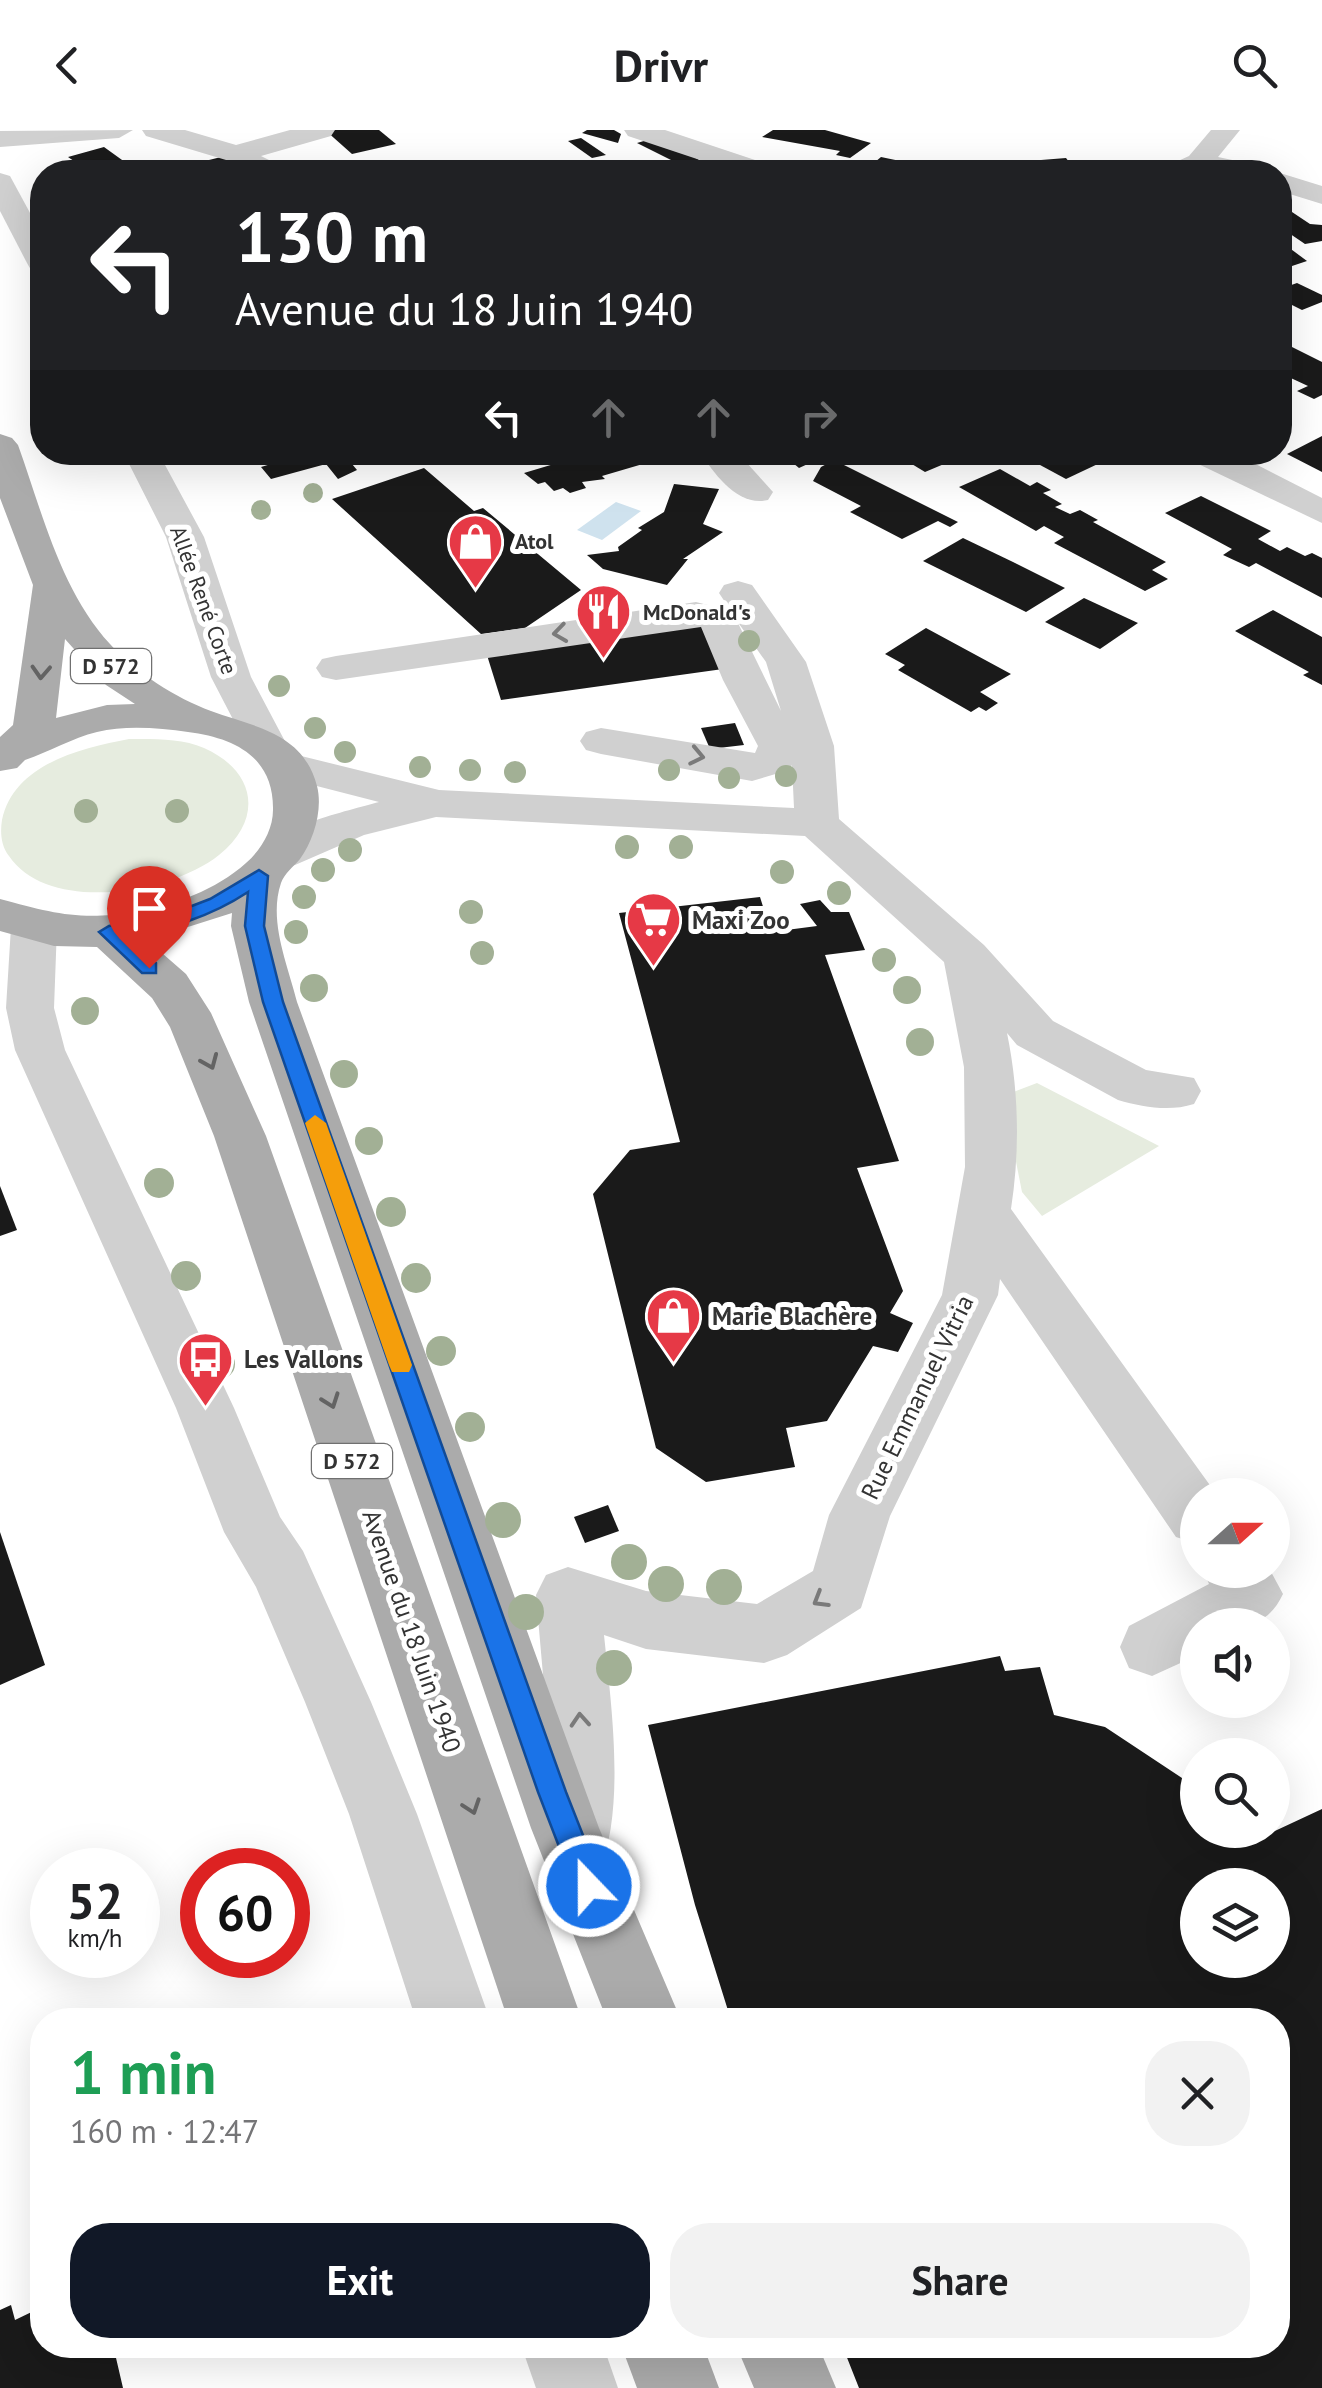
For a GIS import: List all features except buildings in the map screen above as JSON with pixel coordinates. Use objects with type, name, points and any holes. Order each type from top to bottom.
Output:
[{"type":"main road","name":"D 572","points":[[0,445],[50,587],[80,631],[120,676],[195,718]]},
{"type":"main road","name":"D 572","points":[[7,756],[34,728],[50,587]]},
{"type":"main road","points":[[7,756],[56,731],[103,719],[150,714],[195,718],[236,729],[276,756],[298,793],[295,823],[269,865],[217,903],[166,923],[109,932],[17,920]]},
{"type":"main road","name":"D 572","points":[[269,865],[254,926],[273,1002],[575,1852],[639,2008]]},
{"type":"main road","name":"Avenue du 18 Juin 1940","points":[[109,932],[169,986],[194,1026],[240,1136],[541,2008]]},
{"type":"main road","points":[[667,2358],[678,2388]]},
{"type":"main road","points":[[782,2358],[795,2388]]},
{"type":"street","points":[[0,140],[119,130]]},
{"type":"street","points":[[156,130],[248,160]]},
{"type":"street","points":[[236,154],[320,130]]},
{"type":"street","points":[[638,130],[728,160]]},
{"type":"street","points":[[1196,160],[1226,130]]},
{"type":"street","points":[[0,182],[30,239]]},
{"type":"street","points":[[1292,186],[1322,195]]},
{"type":"street","name":"Allée René Corte","points":[[147,465],[185,537],[230,677],[276,756]]},
{"type":"street","points":[[729,465],[755,492]]},
{"type":"street","points":[[1229,465],[1322,512]]},
{"type":"street","points":[[738,592],[786,662],[814,746],[817,822]]},
{"type":"street","points":[[336,668],[696,614],[717,619],[743,680],[779,746],[774,762],[752,768],[601,741]]},
{"type":"street","points":[[276,756],[439,804]]},
{"type":"street","points":[[269,865],[325,831],[367,817],[439,804],[817,822],[968,956],[1035,1033],[1136,1086],[1176,1091]]},
{"type":"street","points":[[17,920],[40,1050],[205,1408],[256,1532],[281,1571],[331,1686],[388,1828],[449,2008]]},
{"type":"street","name":"Rue Emmanuel Vitria","points":[[575,1852],[581,1732],[568,1595],[646,1620],[764,1634],[839,1588],[860,1516],[970,1295],[991,1167],[988,1066],[968,956]]},
{"type":"street","points":[[984,1213],[1180,1492]]},
{"type":"street","points":[[1152,1648],[1251,1594],[1247,1588]]},
{"type":"street","points":[[566,2358],[576,2388]]},
{"type":"shaded area","points":[[129,739],[195,745],[235,769],[248,797],[248,811],[233,841],[198,868],[142,888],[81,892],[52,886],[28,874],[6,852],[1,834],[9,801],[20,785],[52,762]]},
{"type":"shaded area","points":[[1037,1083],[1159,1146],[1042,1216],[1022,1192],[1003,1096]]},
{"type":"water","points":[[616,502],[641,511],[602,540],[577,530]]},
{"type":"slow traffic","points":[[315,1123],[401,1365]]},
{"type":"place","name":"Atol","points":[[476,590]]},
{"type":"place","name":"McDonald's","points":[[604,661]]},
{"type":"place","name":"Maxi Zoo","points":[[653,969]]},
{"type":"place","name":"Marie Blachère","points":[[673,1365]]},
{"type":"place","name":"Les Vallons","points":[[205,1408]]},
{"type":"route","points":[[149,968],[109,932],[166,923],[217,903],[259,876],[254,926],[273,1002],[552,1792],[589,1886]]}]
